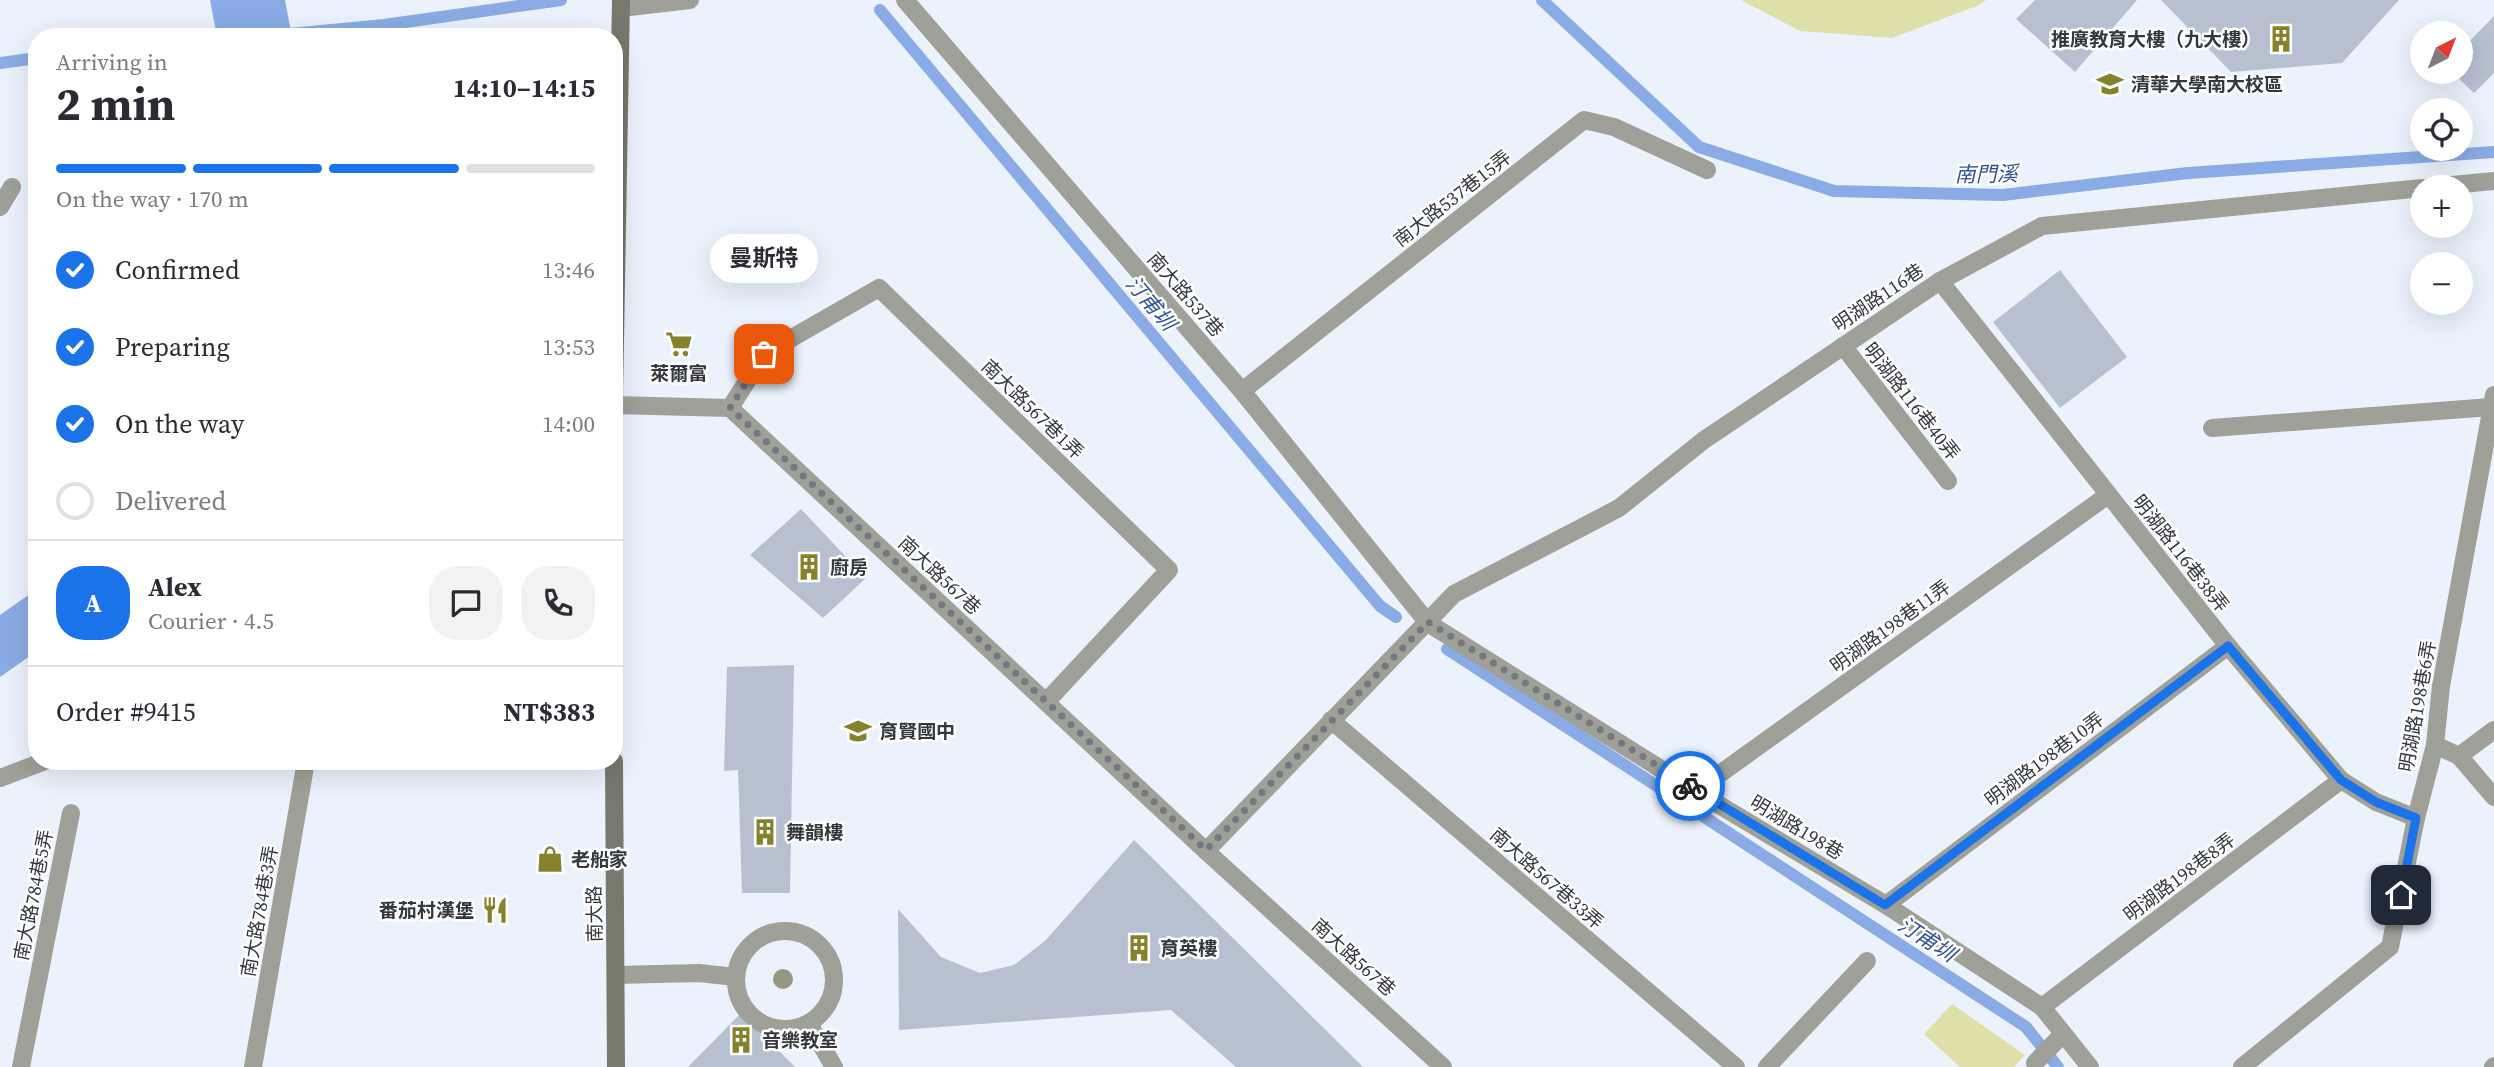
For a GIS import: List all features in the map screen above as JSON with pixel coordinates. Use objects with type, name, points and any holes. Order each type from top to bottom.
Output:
[{"type":"main road","points":[[621,4],[621,28]]},
{"type":"main road","name":"南大路","points":[[614,770],[616,1067]]},
{"type":"street","points":[[621,4],[690,0]]},
{"type":"street","name":"南大路537巷","points":[[905,0],[1242,391],[1428,622]]},
{"type":"street","name":"南大路537巷15弄","points":[[1242,391],[1584,120],[1614,127],[1707,170]]},
{"type":"street","points":[[2473,183],[2494,181]]},
{"type":"street","points":[[0,188],[12,187],[0,207]]},
{"type":"street","name":"明湖路116巷","points":[[1428,622],[1454,594],[1619,508],[1704,440],[1940,281],[2042,226],[2410,189]]},
{"type":"street","name":"明湖路116巷38弄","points":[[1940,281],[2228,646],[2341,780],[2376,802],[2416,818]]},
{"type":"street","name":"南大路567巷1弄","points":[[730,408],[764,354],[878,289],[1169,570],[1046,702]]},
{"type":"street","name":"明湖路116巷40弄","points":[[1843,346],[1948,481]]},
{"type":"street","name":"明湖路198巷6弄","points":[[2212,428],[2492,401],[2441,685],[2435,745],[2416,818],[2390,947],[2242,1067]]},
{"type":"street","points":[[623,405],[730,408]]},
{"type":"street","name":"南大路567巷","points":[[730,408],[1443,1067]]},
{"type":"street","name":"明湖路198巷11弄","points":[[1696,791],[2108,495]]},
{"type":"street","points":[[1206,850],[1428,622]]},
{"type":"street","name":"明湖路198巷","points":[[1428,622],[1696,791],[1885,905],[2042,1007],[2090,1067]]},
{"type":"street","name":"明湖路198巷10弄","points":[[1885,905],[2228,646]]},
{"type":"street","name":"南大路567巷33弄","points":[[1331,720],[1736,1067]]},
{"type":"street","points":[[2459,756],[2494,730]]},
{"type":"street","points":[[2435,745],[2459,756],[2494,797]]},
{"type":"street","points":[[0,778],[28,767]]},
{"type":"street","name":"南大路784巷3弄","points":[[253,1067],[304,770]]},
{"type":"street","name":"明湖路198巷8弄","points":[[2042,1007],[2341,780]]},
{"type":"street","name":"南大路784巷5弄","points":[[21,1067],[71,813]]},
{"type":"street","points":[[786,931],[801,934],[826,952],[833,967],[835,983],[831,1000],[822,1014],[809,1024],[780,1030],[753,1017],[740,999],[736,977],[739,962],[757,939],[786,931]]},
{"type":"street","points":[[1768,1067],[1867,961]]},
{"type":"street","points":[[616,975],[699,973],[736,977]]},
{"type":"street","points":[[809,1024],[834,1067]]},
{"type":"street","points":[[2033,1065],[2057,1040]]},
{"type":"green space","points":[[1741,0],[1986,0],[1892,38],[1800,31]]},
{"type":"green space","points":[[1952,1004],[2025,1055],[2014,1067],[1960,1067],[1924,1034]]},
{"type":"water","points":[[210,0],[285,0],[290,28],[215,28]]},
{"type":"water","points":[[28,595],[28,657],[0,677],[0,615]]},
{"type":"building","name":"推廣教育大樓（九大樓）","points":[[2035,0],[2137,0],[2075,72],[2016,19]]},
{"type":"building","name":"推廣教育大樓（九大樓）","points":[[2161,0],[2399,0],[2342,63],[2231,72]]},
{"type":"building","points":[[2494,16],[2494,73],[2474,93],[2465,84],[2473,84],[2473,38]]},
{"type":"building","points":[[2060,270],[2127,357],[2060,408],[1993,322]]},
{"type":"building","name":"廚房","points":[[801,509],[866,578],[823,618],[750,555]]},
{"type":"building","name":"舞韻樓","points":[[794,665],[790,893],[742,893],[738,770],[724,771],[727,667]]},
{"type":"building","name":"育英樓","points":[[1134,840],[1363,1067],[1236,1067],[1171,1010],[899,1030],[898,909],[941,957],[980,973],[1014,965],[1046,940]]},
{"type":"building","name":"音樂教室","points":[[741,1013],[795,1067],[688,1067]]},
{"type":"waterway","name":"汀甫圳","points":[[352,28],[561,0]]},
{"type":"waterway","name":"南門溪","points":[[1542,0],[1699,147],[1834,191],[2003,195],[2188,173],[2494,152]]},
{"type":"waterway","name":"汀甫圳","points":[[880,10],[1380,606],[1396,617]]},
{"type":"waterway","name":"汀甫圳","points":[[0,63],[28,59]]},
{"type":"waterway","name":"汀甫圳","points":[[1447,649],[2026,1027],[2058,1067]]},
{"type":"way so far","points":[[764,354],[730,408],[1206,850],[1428,622],[1690,786]]},
{"type":"place","name":"推廣教育大樓（九大樓）","points":[[2281,39]]},
{"type":"place","name":"清華大學南大校區","points":[[2110,84]]},
{"type":"place","name":"萊爾富","points":[[679,344]]},
{"type":"place","name":"曼斯特","points":[[764,354]]},
{"type":"place","name":"廚房","points":[[809,567]]},
{"type":"place","name":"育賢國中","points":[[858,731]]},
{"type":"place","name":"舞韻樓","points":[[765,832]]},
{"type":"place","name":"老船家","points":[[550,859]]},
{"type":"place","name":"番茄村漢堡","points":[[495,910]]},
{"type":"place","name":"育英樓","points":[[1139,948]]},
{"type":"place","name":"音樂教室","points":[[741,1040]]},
{"type":"route","points":[[1690,786],[1885,905],[2228,646],[2341,780],[2376,802],[2416,818],[2401,895]]}]
